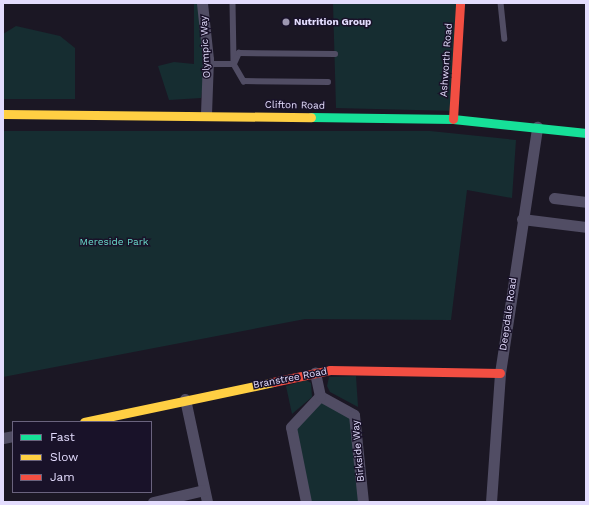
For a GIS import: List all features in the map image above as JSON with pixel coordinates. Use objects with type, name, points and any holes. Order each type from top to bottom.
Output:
[{"type":"street","name":"Olympic Way","points":[[202,3],[208,64],[206,114]]},
{"type":"street","name":"Ashworth Road","points":[[453,119],[460,3]]},
{"type":"street","name":"Clifton Road","points":[[3,114],[206,114],[453,119],[586,133]]},
{"type":"street","name":"Deepdale Road","points":[[491,502],[500,373],[522,218],[537,127]]},
{"type":"street","points":[[554,198],[586,202]]},
{"type":"street","points":[[522,218],[586,227]]},
{"type":"street","name":"Branstree Road","points":[[88,421],[185,399],[330,370],[500,373]]},
{"type":"street","points":[[306,502],[291,426],[320,396],[315,373]]},
{"type":"street","name":"Birkside Way","points":[[320,396],[354,415],[363,502]]},
{"type":"street","points":[[185,399],[207,502]]},
{"type":"street","points":[[153,502],[204,490]]},
{"type":"lane","points":[[233,3],[234,64],[244,81],[328,82]]},
{"type":"lane","points":[[501,3],[505,38]]},
{"type":"lane","points":[[234,64],[239,53],[335,54]]},
{"type":"lane","points":[[208,64],[234,64]]},
{"type":"green space","points":[[194,3],[200,3],[204,80],[201,98],[169,100],[158,66],[174,62],[194,64]]},
{"type":"green space","points":[[333,3],[460,3],[454,111],[336,108]]},
{"type":"green space","points":[[16,26],[60,36],[75,48],[75,99],[3,99],[3,34]]},
{"type":"green space","name":"Mereside Park","points":[[3,131],[430,131],[516,140],[512,198],[467,190],[451,320],[305,319],[3,377]]},
{"type":"green space","points":[[356,376],[358,407],[330,392],[327,386],[329,377]]},
{"type":"green space","points":[[306,380],[311,383],[312,397],[292,414],[286,386]]},
{"type":"green space","points":[[320,396],[354,415],[363,502],[306,502],[291,427]]},
{"type":"traffic: fast","points":[[311,117],[453,119],[586,133]]},
{"type":"traffic: slow","points":[[3,114],[311,117]]},
{"type":"traffic: slow","points":[[89,421],[273,382]]},
{"type":"traffic: jam","points":[[453,119],[460,3]]},
{"type":"traffic: jam","points":[[273,382],[330,370],[500,373]]},
{"type":"place","name":"Nutrition Group","points":[[286,22]]}]
